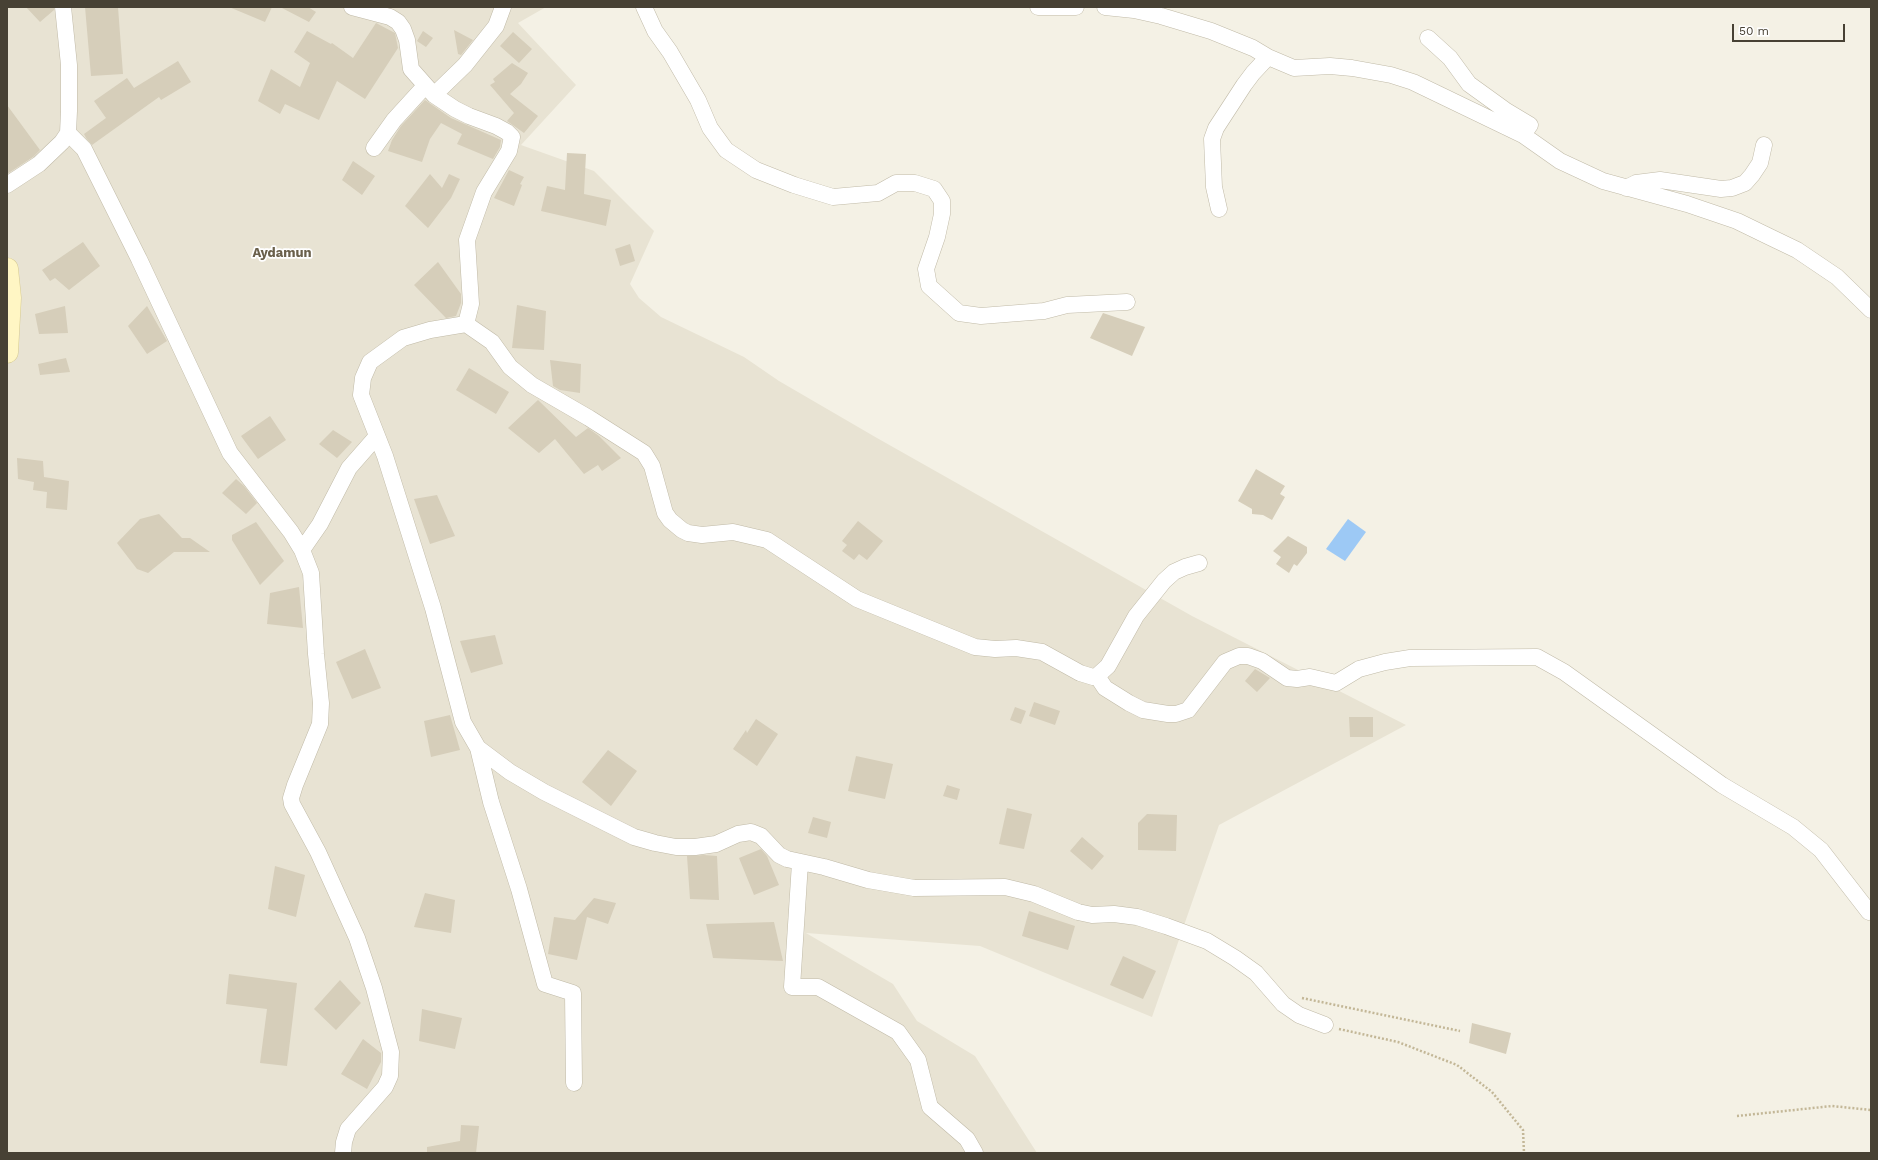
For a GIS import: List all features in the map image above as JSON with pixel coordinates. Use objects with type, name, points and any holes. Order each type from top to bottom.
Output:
[{"type":"street","points":[[7,185],[44,160],[62,142],[68,133],[69,65],[63,7]]},
{"type":"street","points":[[352,7],[375,10],[398,22],[403,29],[411,69],[430,90],[455,109],[496,126],[508,132],[512,137],[509,151],[484,192],[467,240],[471,304],[466,324]]},
{"type":"street","points":[[374,148],[394,120],[430,90],[465,65],[496,26],[502,7]]},
{"type":"street","points":[[644,7],[654,31],[670,52],[698,100],[710,128],[726,150],[756,170],[833,197],[878,193],[896,183],[915,183],[934,189],[942,201],[942,214],[937,237],[926,269],[929,286],[959,313],[980,316],[1000,315],[1044,311],[1067,305],[1127,302]]},
{"type":"street","points":[[1038,7],[1076,7]]},
{"type":"street","points":[[1105,7],[1134,10],[1211,31],[1253,48],[1268,58],[1294,68],[1330,66],[1391,75],[1413,82],[1523,135],[1560,161],[1575,169],[1603,181],[1737,221],[1797,250],[1837,277],[1871,310]]},
{"type":"street","points":[[1428,38],[1450,58],[1469,84],[1505,110],[1530,125],[1523,135]]},
{"type":"street","points":[[1219,209],[1214,187],[1212,139],[1216,128],[1252,73],[1268,58]]},
{"type":"street","points":[[68,133],[84,149],[139,259],[230,453],[276,511],[302,550],[311,573],[313,585],[316,654],[321,703],[320,724],[295,785],[291,798],[292,804],[318,852],[357,938],[374,988],[391,1052],[390,1076],[385,1087],[348,1129],[344,1142],[343,1153]]},
{"type":"street","points":[[1626,188],[1636,182],[1660,180],[1721,189],[1732,188],[1744,183],[1752,175],[1760,163],[1764,145]]},
{"type":"street","points":[[7,269],[10,298],[7,352]]},
{"type":"street","points":[[574,1083],[573,993],[545,984],[519,888],[491,802],[478,748],[463,722],[433,608],[385,456],[361,395],[363,378],[370,362],[403,338],[430,330],[466,324],[492,342],[510,367],[532,385],[589,418],[644,453],[652,466],[665,514],[682,530],[688,533],[702,535],[733,532],[767,540],[857,599],[912,620],[953,639],[983,648],[1016,648],[1042,652],[1080,672],[1093,677],[1097,676],[1108,666],[1136,616],[1164,581],[1180,569],[1199,563]]},
{"type":"street","points":[[302,550],[320,524],[349,468],[377,436]]},
{"type":"street","points":[[1097,676],[1105,688],[1143,710],[1176,714],[1188,710],[1225,662],[1238,656],[1248,656],[1262,661],[1287,678],[1297,679],[1310,677],[1330,683],[1336,683],[1344,680],[1353,672],[1365,667],[1410,658],[1537,657],[1564,672],[1722,785],[1793,827],[1821,850],[1869,912]]},
{"type":"street","points":[[478,748],[510,772],[539,789],[634,837],[676,847],[695,847],[716,844],[738,834],[751,832],[761,836],[779,855],[800,863],[824,867],[889,884],[914,888],[1006,887],[1028,892],[1078,912],[1092,915],[1114,914],[1137,917],[1188,933],[1223,950],[1256,973],[1283,1004],[1299,1015],[1325,1025]]},
{"type":"street","points":[[800,863],[792,987],[818,987],[898,1032],[918,1060],[930,1107],[967,1139],[975,1153]]},
{"type":"path","points":[[1283,1004],[1293,996],[1460,1031]]},
{"type":"path","points":[[1325,1025],[1351,1033],[1398,1042],[1457,1065],[1492,1092],[1523,1130],[1524,1153]]},
{"type":"path","points":[[1737,1116],[1832,1106],[1871,1110]]},
{"type":"shaded area","points":[[7,7],[546,7],[518,23],[576,85],[521,145],[594,171],[654,231],[630,284],[639,298],[661,317],[744,357],[779,381],[877,438],[1192,616],[1406,725],[1219,825],[1152,1017],[980,946],[806,933],[893,984],[917,1021],[975,1056],[1037,1153],[7,1153]]},
{"type":"water","points":[[1348,519],[1366,532],[1345,561],[1326,549]]},
{"type":"building","points":[[26,7],[54,7],[54,10],[40,22]]},
{"type":"building","points":[[85,7],[118,7],[123,74],[91,76]]},
{"type":"building","points":[[229,7],[272,7],[265,22]]},
{"type":"building","points":[[280,7],[308,7],[316,12],[309,22]]},
{"type":"building","points":[[376,23],[395,33],[398,48],[365,99],[337,81],[319,120],[285,104],[280,114],[258,101],[271,69],[300,87],[310,63],[294,52],[307,31],[331,44],[332,43],[353,58]]},
{"type":"building","points":[[454,30],[473,40],[461,55],[458,54]]},
{"type":"building","points":[[423,31],[433,38],[426,47],[417,41]]},
{"type":"building","points":[[513,32],[532,49],[519,63],[500,46]]},
{"type":"building","points":[[178,61],[191,82],[161,100],[159,97],[92,145],[84,134],[106,118],[94,101],[127,78],[134,88]]},
{"type":"building","points":[[512,63],[528,73],[521,84],[510,94],[538,116],[524,133],[507,121],[514,113],[490,85],[495,82],[493,79]]},
{"type":"building","points":[[425,100],[451,118],[501,140],[500,147],[493,159],[457,144],[462,134],[441,123],[430,139],[422,162],[388,151],[392,140],[401,126]]},
{"type":"building","points":[[7,105],[40,150],[33,157],[7,174]]},
{"type":"building","points":[[567,153],[586,154],[584,194],[611,200],[606,226],[541,211],[547,186],[565,190]]},
{"type":"building","points":[[353,161],[375,176],[362,195],[342,180]]},
{"type":"building","points":[[509,170],[524,177],[520,184],[522,185],[514,206],[494,198]]},
{"type":"building","points":[[430,174],[442,188],[449,174],[460,179],[451,198],[428,228],[405,206]]},
{"type":"building","points":[[83,242],[100,266],[69,290],[55,278],[50,281],[42,270]]},
{"type":"building","points":[[630,244],[635,261],[620,266],[615,249]]},
{"type":"building","points":[[438,262],[461,294],[461,303],[456,316],[446,318],[414,285]]},
{"type":"building","points":[[517,305],[546,311],[544,350],[512,348]]},
{"type":"building","points":[[65,306],[68,333],[39,334],[35,314]]},
{"type":"building","points":[[147,306],[167,341],[147,354],[128,326]]},
{"type":"building","points":[[1103,313],[1145,327],[1132,356],[1090,338]]},
{"type":"building","points":[[66,358],[70,372],[40,375],[38,364]]},
{"type":"building","points":[[550,360],[581,364],[580,393],[560,390],[553,386]]},
{"type":"building","points":[[469,368],[509,392],[496,414],[456,390]]},
{"type":"building","points":[[538,400],[576,437],[588,428],[599,436],[621,458],[602,471],[598,465],[584,474],[555,439],[539,453],[508,428]]},
{"type":"building","points":[[270,416],[286,440],[258,459],[241,436]]},
{"type":"building","points":[[333,430],[352,442],[337,458],[319,444]]},
{"type":"building","points":[[17,458],[43,461],[44,477],[69,481],[67,510],[46,508],[47,492],[33,490],[34,482],[18,479]]},
{"type":"building","points":[[1256,469],[1285,486],[1280,494],[1285,497],[1272,520],[1263,515],[1252,514],[1252,509],[1238,501]]},
{"type":"building","points":[[236,479],[244,486],[257,503],[246,514],[222,493]]},
{"type":"building","points":[[437,495],[455,536],[430,544],[414,499]]},
{"type":"building","points":[[159,514],[182,538],[190,538],[210,552],[174,552],[148,573],[137,569],[117,543],[140,519]]},
{"type":"building","points":[[858,521],[883,541],[867,560],[859,554],[854,560],[842,551],[847,545],[842,541]]},
{"type":"building","points":[[256,522],[284,561],[260,585],[232,540],[232,535]]},
{"type":"building","points":[[1288,536],[1307,547],[1307,553],[1297,566],[1294,564],[1289,573],[1276,564],[1281,557],[1273,551]]},
{"type":"building","points":[[299,587],[303,628],[267,624],[270,593]]},
{"type":"building","points":[[495,635],[503,664],[471,673],[460,641]]},
{"type":"building","points":[[365,649],[381,688],[352,699],[336,662]]},
{"type":"building","points":[[1255,669],[1270,678],[1257,692],[1245,681]]},
{"type":"building","points":[[1034,702],[1060,711],[1055,725],[1029,716]]},
{"type":"building","points":[[1015,707],[1026,711],[1021,724],[1010,720]]},
{"type":"building","points":[[450,715],[460,750],[431,757],[424,721]]},
{"type":"building","points":[[1349,717],[1373,717],[1373,737],[1350,737]]},
{"type":"building","points":[[756,719],[778,734],[757,766],[733,749],[746,730],[747,733]]},
{"type":"building","points":[[608,750],[637,771],[611,806],[582,782]]},
{"type":"building","points":[[856,756],[893,764],[885,799],[848,791]]},
{"type":"building","points":[[947,785],[960,789],[957,800],[943,796]]},
{"type":"building","points":[[1007,808],[1032,814],[1024,849],[999,844]]},
{"type":"building","points":[[1147,814],[1177,815],[1176,851],[1138,850],[1138,823]]},
{"type":"building","points":[[813,817],[831,822],[827,838],[808,833]]},
{"type":"building","points":[[1082,837],[1104,856],[1092,870],[1070,851]]},
{"type":"building","points":[[761,849],[767,856],[779,885],[754,895],[739,858]]},
{"type":"building","points":[[687,856],[717,856],[719,900],[690,899]]},
{"type":"building","points":[[275,866],[305,875],[296,917],[268,909]]},
{"type":"building","points":[[425,893],[455,900],[451,933],[414,927]]},
{"type":"building","points":[[594,898],[616,903],[608,924],[587,917],[577,960],[548,954],[554,917],[575,920]]},
{"type":"building","points":[[1029,911],[1075,926],[1068,950],[1022,936]]},
{"type":"building","points":[[774,922],[783,961],[713,958],[706,924]]},
{"type":"building","points":[[1123,956],[1156,971],[1143,999],[1110,985]]},
{"type":"building","points":[[229,974],[297,983],[287,1066],[260,1063],[267,1009],[226,1004]]},
{"type":"building","points":[[340,980],[361,1003],[336,1030],[314,1009]]},
{"type":"building","points":[[422,1009],[462,1018],[455,1049],[419,1041]]},
{"type":"building","points":[[1472,1023],[1511,1033],[1506,1054],[1469,1043]]},
{"type":"building","points":[[363,1039],[381,1053],[381,1062],[367,1089],[341,1074]]},
{"type":"building","points":[[461,1125],[479,1126],[476,1153],[427,1153],[427,1147],[460,1141]]},
{"type":"district","name":"Aydamun","points":[[282,253]]}]
